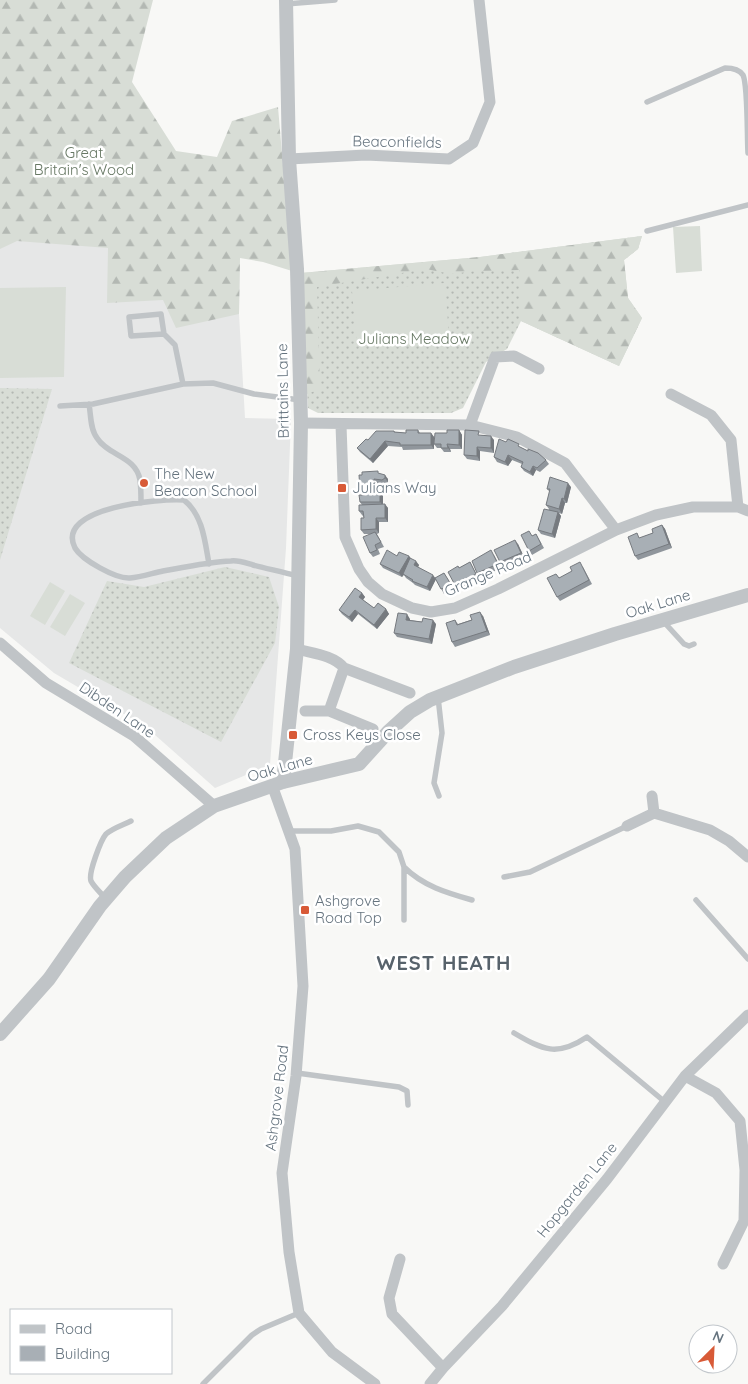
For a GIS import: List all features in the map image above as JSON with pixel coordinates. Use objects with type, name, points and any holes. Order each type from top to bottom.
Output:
[{"type":"street","name":"Beaconfields","points":[[289,159],[366,155],[449,158],[473,143],[490,102],[479,0]]},
{"type":"street","name":"Brittains Lane","points":[[277,783],[297,649],[301,423],[297,269],[289,159],[286,2]]},
{"type":"street","points":[[470,425],[495,357],[514,356],[539,369]]},
{"type":"street","points":[[671,394],[711,415],[730,440],[743,509]]},
{"type":"street","points":[[301,423],[341,425],[470,425],[516,437],[565,463],[616,530]]},
{"type":"street","name":"Grange Road","points":[[341,425],[345,537],[359,569],[368,582],[382,594],[412,608],[432,612],[455,608],[498,589],[616,530],[656,515],[693,507],[743,509]]},
{"type":"street","name":"Oak Lane","points":[[0,1034],[49,979],[106,899],[125,877],[166,838],[214,806],[277,783],[359,764],[402,719],[430,700],[514,667],[663,619],[748,595]]},
{"type":"street","name":"Dibden Lane","points":[[0,643],[46,683],[134,736],[214,806]]},
{"type":"street","points":[[297,649],[332,659],[344,668],[410,693]]},
{"type":"street","points":[[329,711],[344,668]]},
{"type":"street","points":[[304,711],[329,711],[373,729]]},
{"type":"street","name":"Ashgrove Road","points":[[277,783],[288,831],[295,849],[303,986],[297,1073],[282,1173],[289,1252],[298,1314]]},
{"type":"street","points":[[652,796],[654,813]]},
{"type":"street","points":[[627,826],[654,813],[710,830],[729,841],[748,857]]},
{"type":"street","name":"Hopgarden Lane","points":[[430,1384],[502,1306],[607,1179],[685,1076],[748,1015]]},
{"type":"street","points":[[685,1076],[716,1093],[744,1117],[744,1221],[722,1264]]},
{"type":"street","points":[[400,1259],[388,1298],[392,1314],[443,1368]]},
{"type":"street","points":[[298,1314],[332,1352],[375,1384]]},
{"type":"lane","points":[[286,2],[335,0]]},
{"type":"lane","points":[[647,102],[725,68],[738,70],[744,79],[748,153]]},
{"type":"lane","points":[[647,231],[748,205]]},
{"type":"lane","points":[[164,334],[131,336],[128,317],[161,314],[164,334],[175,345],[184,384]]},
{"type":"lane","points":[[60,406],[89,404],[184,384],[212,384],[254,394],[300,400]]},
{"type":"lane","points":[[89,404],[96,438],[102,445],[132,464],[136,470],[140,478],[141,503]]},
{"type":"lane","points":[[209,564],[203,530],[191,505],[184,500],[168,498],[128,505],[85,518],[74,529],[73,541],[76,548],[89,562],[128,578],[233,560],[299,576]]},
{"type":"lane","points":[[663,619],[667,627],[684,644],[689,646],[694,644]]},
{"type":"lane","points":[[438,697],[442,733],[434,783],[440,796]]},
{"type":"lane","points":[[106,899],[90,878],[101,841],[106,834],[131,821]]},
{"type":"lane","points":[[288,831],[331,831],[358,826],[379,832],[399,852],[404,867],[404,920]]},
{"type":"lane","points":[[504,877],[530,872],[627,826]]},
{"type":"lane","points":[[404,867],[428,885],[472,900]]},
{"type":"lane","points":[[696,900],[748,959]]},
{"type":"lane","points":[[514,1033],[534,1045],[553,1050],[568,1048],[587,1037],[665,1102]]},
{"type":"lane","points":[[297,1073],[399,1087],[407,1091],[408,1106]]},
{"type":"lane","points":[[203,1384],[252,1335],[261,1329],[298,1314]]},
{"type":"shaded area","name":"The New Beacon School","points":[[0,228],[240,258],[239,314],[245,418],[291,419],[286,548],[270,765],[215,788],[146,727],[54,673],[0,628]]},
{"type":"green space","name":"Great Britain's Wood","points":[[0,0],[153,0],[132,82],[176,151],[217,157],[232,121],[278,107],[292,271],[263,262],[240,258],[239,314],[176,328],[163,300],[107,303],[108,248],[17,241],[0,249]]},
{"type":"green space","points":[[700,226],[702,271],[676,273],[673,227]]},
{"type":"green space","name":"Julians Meadow","points":[[642,236],[638,249],[624,260],[628,298],[642,318],[619,366],[521,321],[507,349],[486,362],[463,408],[451,413],[318,413],[308,408],[301,273],[480,257]]},
{"type":"green space","points":[[642,236],[638,249],[624,260],[628,298],[642,318],[619,366],[521,321],[519,270],[475,271],[451,274],[426,269],[317,287],[320,389],[307,394],[301,273],[480,257]]},
{"type":"green space","points":[[445,283],[449,338],[357,346],[352,291]]},
{"type":"green space","points":[[66,287],[64,377],[0,378],[0,288]]},
{"type":"green space","points":[[0,388],[52,389],[0,560]]},
{"type":"green space","points":[[225,567],[269,577],[279,607],[275,643],[221,742],[69,663],[107,581],[144,587]]},
{"type":"green space","points":[[50,582],[65,591],[45,625],[30,616]]},
{"type":"green space","points":[[70,594],[85,603],[65,636],[50,627]]},
{"type":"building","points":[[406,430],[418,430],[418,433],[431,433],[431,445],[400,445],[400,443],[385,441],[370,459],[357,448],[376,431],[406,433]]},
{"type":"building","points":[[447,430],[459,430],[459,445],[447,444],[448,448],[441,448],[441,444],[434,444],[435,433],[447,433]]},
{"type":"building","points":[[465,430],[479,431],[478,435],[491,436],[491,448],[477,447],[477,456],[464,455]]},
{"type":"building","points":[[499,439],[506,442],[508,439],[528,451],[528,449],[538,453],[546,460],[537,468],[533,466],[530,472],[521,467],[523,462],[508,455],[505,462],[494,457]]},
{"type":"building","points":[[378,471],[378,473],[385,475],[385,478],[382,480],[374,479],[374,489],[380,489],[380,502],[360,502],[359,495],[365,495],[365,489],[360,490],[359,475],[362,475],[362,472]]},
{"type":"building","points":[[550,477],[568,483],[559,509],[546,505],[550,489],[547,489]]},
{"type":"building","points":[[385,504],[385,518],[376,518],[376,529],[361,530],[361,518],[364,518],[363,511],[359,511],[359,505]]},
{"type":"building","points":[[544,509],[558,512],[552,534],[538,530]]},
{"type":"building","points":[[662,525],[669,544],[635,556],[628,537],[637,533],[639,538],[653,533],[652,529]]},
{"type":"building","points":[[529,531],[532,536],[536,534],[541,544],[529,551],[521,535]]},
{"type":"building","points":[[375,532],[381,542],[375,545],[377,550],[370,553],[363,537]]},
{"type":"building","points":[[515,540],[521,553],[500,562],[494,550]]},
{"type":"building","points":[[387,550],[397,556],[399,552],[409,556],[399,573],[380,564]]},
{"type":"building","points":[[491,550],[498,564],[477,573],[472,561]]},
{"type":"building","points":[[410,558],[416,561],[414,565],[433,575],[427,587],[412,581],[403,574]]},
{"type":"building","points":[[470,562],[476,574],[455,585],[448,572]]},
{"type":"building","points":[[580,562],[589,580],[557,597],[547,578],[556,574],[559,578],[572,571],[570,567]]},
{"type":"building","points":[[444,573],[452,586],[445,590],[444,588],[441,589],[435,578]]},
{"type":"building","points":[[355,588],[362,593],[359,597],[374,608],[378,603],[386,609],[374,625],[355,610],[349,617],[339,610]]},
{"type":"building","points":[[480,612],[487,631],[452,642],[446,623],[455,620],[457,625],[472,620],[470,615]]},
{"type":"building","points":[[398,613],[407,614],[406,620],[422,622],[423,618],[433,620],[429,639],[394,633]]},
{"type":"place","name":"The New Beacon School","points":[[144,483]]},
{"type":"place","name":"Julians Way","points":[[342,488]]},
{"type":"place","name":"Cross Keys Close","points":[[293,735]]},
{"type":"place","name":"Ashgrove Road Top","points":[[305,910]]},
{"type":"district","name":"WEST HEATH","points":[[444,963]]}]
